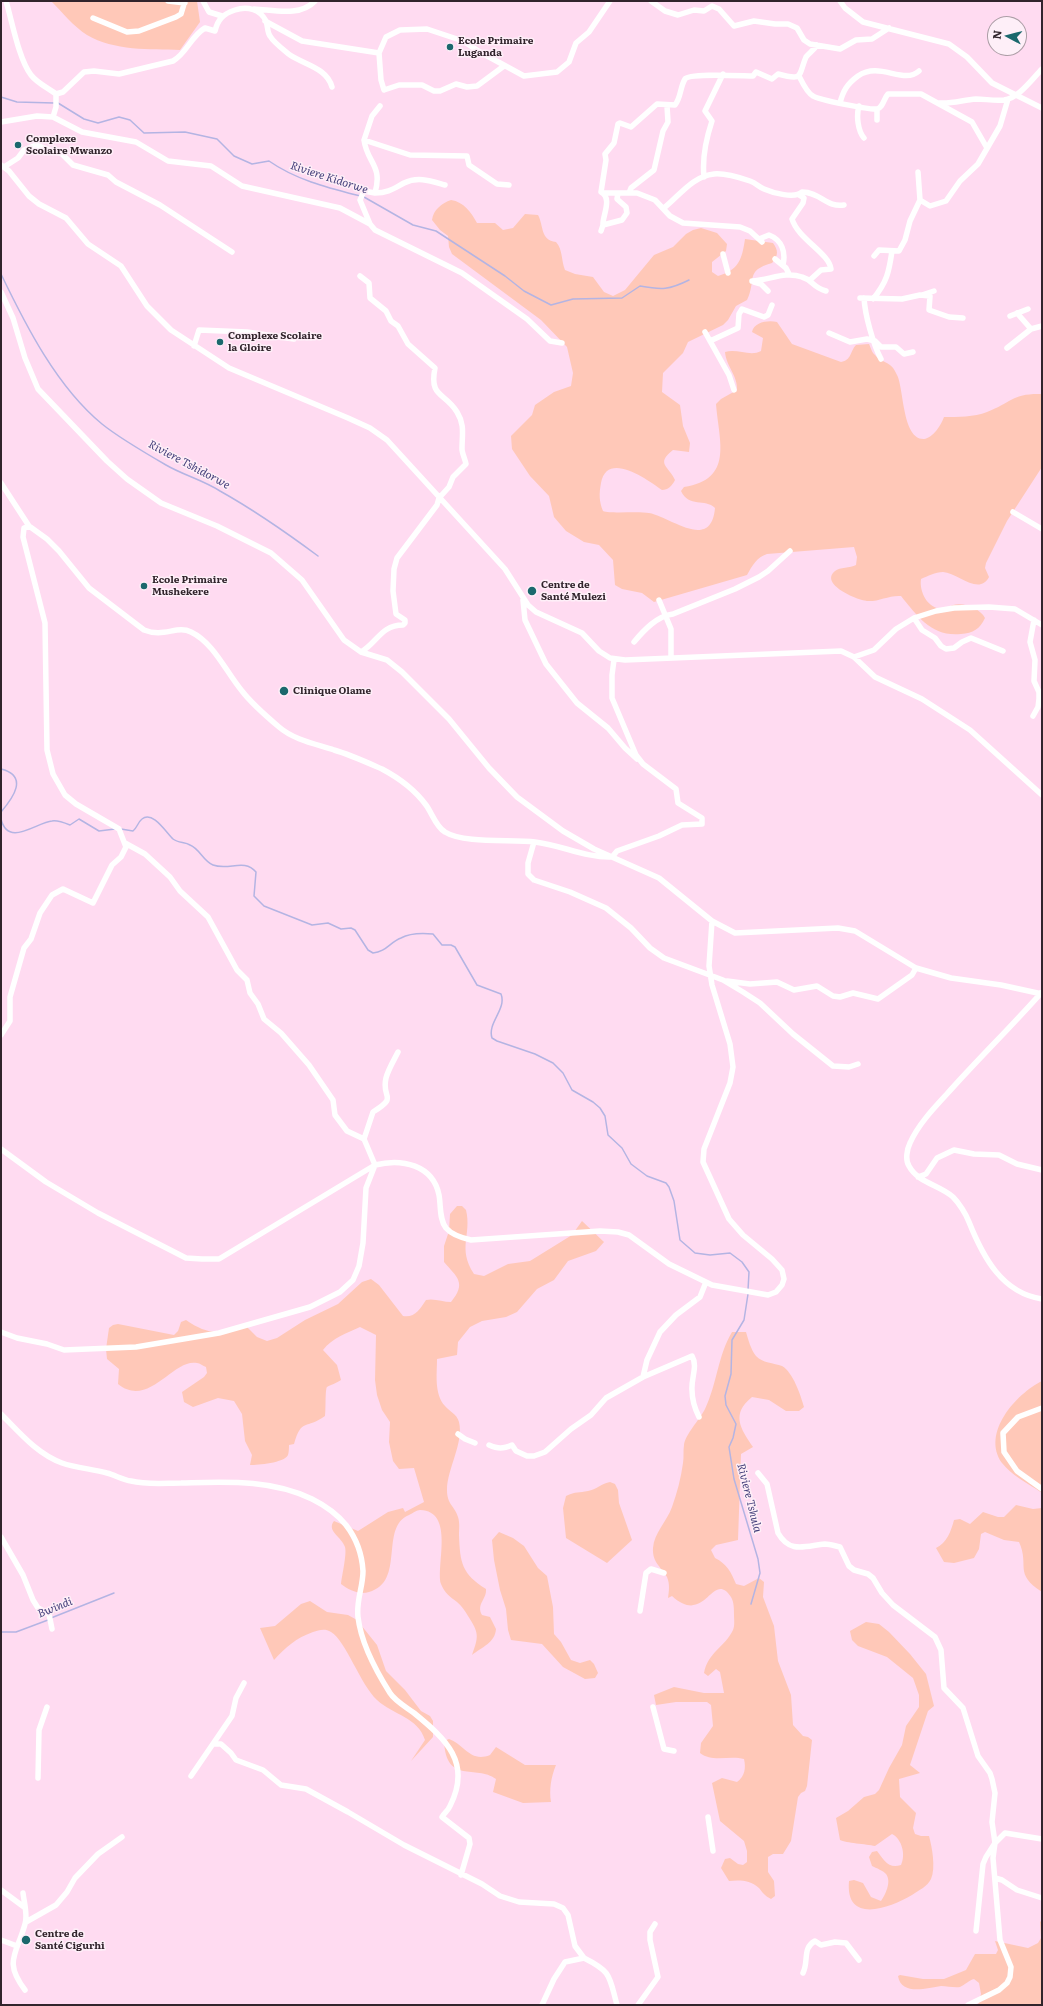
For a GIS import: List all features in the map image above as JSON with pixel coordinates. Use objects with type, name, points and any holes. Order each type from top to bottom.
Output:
[{"type":"street","points":[[6,1],[24,61],[30,74],[36,81],[56,96]]},
{"type":"street","points":[[93,18],[127,32],[139,32],[181,14],[185,2],[168,1]]},
{"type":"street","points":[[203,1],[210,12],[222,16]]},
{"type":"street","points":[[56,96],[63,92],[84,72],[94,71],[119,74],[173,61],[180,57],[198,32],[205,28],[215,31],[218,21],[222,16],[238,9],[253,8],[294,11],[305,8],[315,1]]},
{"type":"street","points":[[504,66],[477,86],[467,87],[456,84],[440,91],[434,91],[422,85],[399,85],[384,90],[380,53],[386,37],[400,30],[427,29],[463,40],[504,66],[524,76],[560,70],[571,59],[576,43],[589,32],[610,1]]},
{"type":"street","points":[[651,1],[665,12],[678,14],[694,10],[704,11],[712,6],[719,9],[734,26],[754,21],[792,25],[797,28],[804,40],[817,45],[840,50],[856,40],[872,39],[889,28]]},
{"type":"street","points":[[840,1],[845,8],[863,22],[949,44],[967,57],[992,83],[1042,108]]},
{"type":"street","points":[[253,8],[266,20],[302,41],[380,53]]},
{"type":"street","points":[[266,20],[270,36],[278,45],[300,61],[326,74],[332,87]]},
{"type":"street","points":[[618,193],[618,200],[626,207],[627,213],[622,220],[602,228],[607,207],[604,193],[601,192],[606,160],[605,154],[614,143],[618,124],[631,127],[657,104],[672,106],[678,102],[685,79],[690,76],[717,77],[723,74],[753,76],[756,72],[772,79],[778,74],[790,77],[799,76],[802,73],[806,58],[817,45]]},
{"type":"street","points":[[937,103],[950,104],[977,99],[1008,99],[1015,95],[1042,69]]},
{"type":"street","points":[[840,103],[847,85],[865,71],[876,70],[908,76],[919,71]]},
{"type":"street","points":[[704,177],[703,164],[707,136],[712,121],[705,111],[723,74]]},
{"type":"street","points":[[799,76],[812,96],[840,103],[877,109]]},
{"type":"street","points":[[877,120],[877,109],[880,107],[886,95],[921,94],[974,124],[987,148]]},
{"type":"street","points":[[53,117],[56,107],[56,96]]},
{"type":"street","points":[[920,200],[930,206],[946,201],[960,181],[978,164],[1000,126],[1008,99]]},
{"type":"street","points":[[375,193],[378,179],[377,171],[364,140],[369,122],[380,106]]},
{"type":"street","points":[[629,193],[631,188],[654,170],[663,131],[668,122],[667,106]]},
{"type":"street","points":[[860,106],[857,114],[859,132],[864,138]]},
{"type":"street","points":[[1,122],[37,116],[53,117],[82,132],[136,142],[168,161],[211,166],[242,186],[340,208],[370,224]]},
{"type":"street","points":[[364,140],[410,155],[467,156],[469,165],[497,184],[509,185]]},
{"type":"street","points":[[232,252],[160,205],[116,182],[108,175],[73,165],[62,154],[36,145],[24,150],[18,158],[3,166],[9,171],[29,196],[39,204],[66,218],[88,244],[122,266],[138,293],[157,317],[171,330],[235,371],[370,428],[387,440],[505,569],[522,598],[528,605],[536,612],[582,633],[599,651],[614,660],[753,656],[841,651],[854,657],[875,677],[922,699],[970,730],[1042,795]]},
{"type":"street","points":[[874,256],[879,250],[898,251],[905,240],[910,221],[920,200],[918,172]]},
{"type":"street","points":[[664,208],[690,184],[696,180],[715,174],[751,181],[770,191],[791,196],[799,195],[802,192],[816,194],[833,205],[844,205]]},
{"type":"street","points":[[445,185],[427,179],[420,179],[404,183],[389,193],[375,193],[364,190],[360,200],[370,224],[375,230],[462,273],[527,320],[550,341],[562,343]]},
{"type":"street","points":[[604,193],[637,193],[648,196],[664,208],[670,216],[683,223],[740,226],[761,240],[769,235],[775,238],[785,254],[783,265]]},
{"type":"street","points":[[799,195],[804,198],[803,203],[792,219],[793,224],[805,239],[832,260],[831,269],[821,270],[810,280]]},
{"type":"street","points":[[705,224],[708,230]]},
{"type":"street","points":[[873,299],[884,285],[889,269],[892,251]]},
{"type":"street","points":[[723,254],[728,273]]},
{"type":"street","points":[[775,259],[783,265],[790,274]]},
{"type":"street","points":[[768,291],[761,284],[752,281],[790,274],[810,280],[816,288],[826,291]]},
{"type":"street","points":[[360,276],[369,283],[370,298],[386,311],[391,321],[398,326],[408,344],[435,368],[432,382],[436,391],[457,412],[464,431],[462,449],[466,464],[453,477],[449,487],[439,498],[437,505],[397,558],[394,569],[396,614],[405,620],[405,623],[403,625],[395,624],[389,627],[377,637],[370,647],[361,652]]},
{"type":"street","points":[[812,294],[816,288]]},
{"type":"street","points":[[881,359],[876,349],[875,341],[867,321],[862,298],[902,299],[934,291]]},
{"type":"street","points":[[1,292],[13,318],[25,358],[38,388],[107,461],[127,479],[161,503],[217,526],[271,553],[302,580],[336,631],[344,640],[361,652],[387,660],[402,672],[449,719],[489,768],[517,797],[563,831],[612,857],[659,878],[712,921],[735,933],[838,928],[855,930],[916,968],[951,978],[1001,985],[1042,993]]},
{"type":"street","points":[[920,295],[930,296],[929,313],[963,318]]},
{"type":"street","points":[[710,341],[738,328],[742,309],[764,317],[768,314],[772,305]]},
{"type":"street","points":[[1010,316],[1028,309]]},
{"type":"street","points":[[1018,313],[1031,329]]},
{"type":"street","points":[[1007,348],[1031,329],[1041,328]]},
{"type":"street","points":[[194,346],[199,330],[247,332],[294,339]]},
{"type":"street","points":[[705,332],[729,376],[734,390]]},
{"type":"street","points":[[829,333],[850,342],[867,339],[875,341],[881,347],[896,347],[904,354],[913,352]]},
{"type":"street","points":[[1,483],[29,526],[47,539],[59,551],[88,588],[144,630],[158,634],[180,630],[192,632],[203,640],[220,660],[242,691],[279,727],[293,736],[356,757],[400,780],[415,792],[427,805],[440,827],[446,832],[463,838],[534,842],[558,845],[596,857],[612,857]]},
{"type":"street","points":[[1013,512],[1042,528]]},
{"type":"street","points":[[1,1035],[10,1021],[10,997],[24,948],[31,939],[40,913],[52,895],[63,889],[93,903],[112,865],[121,857],[126,847],[119,829],[76,804],[65,795],[53,774],[47,750],[45,623],[23,537],[24,528],[29,526]]},
{"type":"street","points":[[634,642],[645,629],[665,615],[673,614],[748,582],[768,571],[790,551]]},
{"type":"street","points":[[522,598],[525,620],[546,664],[577,703],[608,728],[625,748],[643,764],[676,789],[678,803],[702,818],[702,824],[682,825],[660,836],[617,851],[612,857]]},
{"type":"street","points":[[659,600],[671,628],[671,658]]},
{"type":"street","points":[[854,657],[874,650],[896,629],[914,618],[936,611],[954,608],[989,607],[1015,610],[1042,625]]},
{"type":"street","points":[[914,618],[922,630],[935,638],[941,646],[946,649],[954,648],[971,638],[1003,651]]},
{"type":"street","points":[[1033,716],[1038,707],[1039,699],[1039,692],[1034,681],[1035,660],[1030,642],[1034,620]]},
{"type":"street","points":[[614,660],[612,675],[612,698],[636,755],[643,764]]},
{"type":"street","points":[[534,842],[528,863],[528,874],[534,880],[570,892],[606,908],[631,928],[650,948],[664,958],[710,976],[723,980],[750,984],[777,982],[794,990],[817,986],[833,996],[840,997],[853,993],[878,999],[912,975],[916,968]]},
{"type":"street","points":[[125,843],[145,854],[170,877],[180,890],[208,917],[237,970],[247,980],[250,993],[258,1004],[264,1019],[281,1033],[309,1065],[333,1100],[335,1115],[347,1131],[364,1139]]},
{"type":"street","points":[[1,1149],[46,1182],[98,1213],[152,1243],[186,1258],[219,1259],[375,1165],[398,1162],[414,1166],[427,1172],[436,1182],[442,1217],[446,1228],[457,1236],[471,1240],[600,1231],[618,1232],[629,1235],[669,1264],[706,1282],[741,1291],[768,1295],[776,1292],[782,1285],[784,1279],[782,1270],[772,1259],[743,1235],[729,1219],[703,1162],[704,1149],[730,1083],[733,1067],[730,1044],[710,976],[709,945],[712,921]]},
{"type":"street","points":[[723,980],[760,1003],[793,1034],[833,1066],[849,1067],[858,1064]]},
{"type":"street","points":[[1042,993],[1004,1034],[966,1071],[929,1113],[910,1143],[907,1153],[908,1165],[918,1177],[953,1197],[966,1217],[978,1244],[995,1271],[1014,1290],[1042,1299]]},
{"type":"street","points":[[1,1332],[17,1338],[47,1344],[64,1350],[136,1347],[219,1333],[310,1307],[340,1292],[353,1280],[359,1266],[363,1243],[366,1216],[364,1199],[366,1188],[375,1165],[364,1139],[373,1112],[386,1104],[388,1098],[386,1079],[398,1052]]},
{"type":"street","points":[[918,1177],[926,1174],[937,1158],[954,1150],[974,1154],[999,1154],[1017,1164],[1042,1170]]},
{"type":"street","points":[[643,1377],[647,1360],[660,1332],[676,1315],[700,1297],[706,1282]]},
{"type":"street","points":[[489,1445],[504,1449],[512,1445],[516,1451],[527,1456],[534,1456],[545,1452],[571,1429],[591,1415],[606,1398],[643,1377],[692,1356],[695,1362],[692,1390],[694,1404],[699,1417]]},
{"type":"street","points":[[1042,1408],[1018,1417],[1003,1433],[1004,1452],[1017,1471],[1042,1489]]},
{"type":"street","points":[[1,1414],[23,1437],[42,1453],[62,1462],[107,1473],[131,1481],[154,1484],[234,1482],[273,1485],[304,1495],[319,1502],[345,1523],[354,1537],[360,1552],[363,1572],[356,1606],[362,1636],[375,1667],[391,1695],[446,1741],[457,1764],[458,1782],[456,1794],[449,1809],[442,1817],[469,1838],[470,1844],[461,1875]]},
{"type":"street","points":[[458,1434],[465,1440],[475,1443]]},
{"type":"street","points":[[758,1473],[768,1484],[778,1533],[781,1539],[793,1548],[806,1548],[827,1544],[840,1547],[849,1566],[854,1570],[868,1574],[873,1578],[882,1593],[893,1606],[935,1637],[939,1644],[944,1688],[963,1708],[978,1756],[990,1773],[995,1793],[992,1822],[995,1843],[993,1858],[1000,1940],[1011,1967],[1010,1977],[1007,1983],[999,1990],[968,2005]]},
{"type":"street","points":[[1,1537],[23,1576],[38,1608],[50,1614],[52,1629]]},
{"type":"street","points":[[640,1611],[646,1573],[652,1569],[664,1573]]},
{"type":"street","points":[[191,1776],[232,1716],[236,1698],[244,1683]]},
{"type":"street","points":[[38,1778],[39,1730],[47,1707]]},
{"type":"street","points":[[653,1707],[664,1749],[674,1751]]},
{"type":"street","points":[[214,1744],[221,1744],[231,1752],[236,1760],[263,1770],[281,1785],[306,1789],[361,1819],[404,1845],[434,1859],[461,1875],[482,1884],[500,1896],[519,1902],[554,1904],[563,1908],[568,1915],[575,1946],[584,1958],[598,1965],[608,1973],[617,2005]]},
{"type":"street","points":[[708,1817],[713,1851]]},
{"type":"street","points":[[976,1931],[983,1864],[986,1856],[995,1843],[1005,1834],[1042,1839]]},
{"type":"street","points":[[26,1922],[56,1905],[67,1892],[75,1878],[98,1854],[122,1837]]},
{"type":"street","points":[[995,1878],[1002,1880],[1017,1890],[1042,1898]]},
{"type":"street","points":[[1,1890],[24,1907]]},
{"type":"street","points":[[23,1893],[26,1922],[17,1946],[13,1971],[25,1990]]},
{"type":"street","points":[[638,2005],[658,1977],[657,1963],[650,1940],[650,1932],[655,1924]]},
{"type":"street","points":[[1,1940],[17,1946]]},
{"type":"street","points":[[803,1972],[806,1966],[806,1950],[809,1944],[815,1941],[821,1945],[834,1942],[846,1943],[859,1960]]},
{"type":"street","points":[[542,2005],[554,1979],[565,1962],[584,1958]]},
{"type":"shaded area","points":[[51,1],[197,1],[200,22],[180,50],[120,47],[98,40],[82,32]]},
{"type":"shaded area","points":[[451,200],[460,203],[467,208],[477,223],[495,223],[503,230],[513,228],[525,214],[538,215],[543,232],[547,238],[556,242],[558,245],[565,270],[575,274],[593,277],[604,292],[613,296],[625,290],[654,255],[673,247],[686,234],[693,230],[701,228],[717,233],[727,244],[726,251],[712,262],[712,272],[718,276],[725,274],[738,263],[741,258],[745,239],[773,243],[776,248],[777,255],[772,263],[763,266],[754,273],[747,300],[736,306],[728,320],[723,325],[688,342],[683,353],[663,373],[662,392],[680,405],[683,426],[690,443],[689,452],[673,450],[665,459],[665,465],[675,480],[674,482],[668,488],[662,490],[628,470],[619,468],[611,469],[605,473],[601,483],[600,497],[603,511],[649,513],[678,525],[698,530],[706,528],[712,521],[715,508],[711,505],[688,499],[681,491],[684,487],[700,483],[711,476],[717,467],[720,457],[720,445],[716,404],[721,399],[737,390],[736,380],[727,362],[725,352],[734,351],[757,353],[761,351],[763,338],[752,332],[755,326],[762,322],[777,322],[792,344],[841,362],[845,361],[849,357],[856,345],[869,344],[872,352],[878,358],[889,364],[895,370],[911,431],[917,437],[924,439],[933,434],[939,427],[944,417],[977,415],[987,412],[1018,397],[1032,394],[1042,394],[1042,467],[1007,521],[986,563],[985,568],[989,577],[985,582],[980,584],[974,584],[949,573],[943,572],[934,573],[921,579],[923,594],[933,607],[938,609],[946,609],[957,604],[966,605],[983,614],[985,618],[981,625],[976,630],[961,634],[942,632],[926,624],[901,596],[892,596],[867,601],[856,598],[841,590],[835,586],[831,576],[837,570],[856,565],[857,557],[854,547],[763,555],[753,565],[747,575],[654,602],[642,593],[622,589],[615,585],[613,560],[599,545],[584,542],[566,531],[554,517],[549,496],[530,476],[512,449],[511,436],[532,415],[535,405],[554,392],[571,386],[573,373],[567,347],[541,320],[452,254],[449,247],[448,236],[440,230],[432,220],[438,207]]},
{"type":"shaded area","points":[[457,1206],[462,1206],[466,1210],[466,1257],[474,1274],[484,1276],[508,1264],[530,1261],[572,1235],[582,1221],[604,1242],[596,1251],[568,1261],[554,1280],[537,1289],[517,1312],[506,1317],[482,1321],[470,1327],[458,1342],[457,1355],[437,1359],[437,1384],[439,1396],[445,1406],[458,1419],[460,1430],[448,1482],[447,1495],[459,1519],[459,1545],[464,1567],[467,1573],[478,1584],[486,1589],[480,1611],[482,1615],[490,1617],[496,1629],[491,1641],[472,1655],[477,1639],[476,1631],[463,1609],[448,1594],[441,1584],[441,1529],[437,1519],[431,1513],[419,1510],[400,1521],[395,1531],[387,1577],[380,1586],[369,1592],[362,1593],[351,1590],[341,1584],[345,1559],[345,1547],[333,1531],[332,1525],[334,1521],[358,1531],[388,1512],[403,1508],[405,1512],[424,1502],[414,1468],[399,1469],[393,1461],[389,1442],[390,1422],[382,1410],[377,1395],[375,1380],[376,1335],[360,1327],[340,1336],[323,1350],[337,1365],[341,1380],[327,1387],[325,1416],[302,1427],[294,1444],[289,1445],[288,1455],[286,1458],[270,1463],[254,1465],[250,1465],[252,1455],[245,1441],[242,1414],[234,1401],[218,1398],[193,1407],[184,1402],[182,1392],[204,1377],[207,1373],[206,1367],[198,1363],[188,1363],[150,1387],[140,1391],[129,1390],[118,1384],[119,1369],[107,1359],[106,1349],[109,1328],[113,1325],[118,1324],[174,1335],[178,1331],[181,1322],[186,1320],[202,1329],[215,1332],[245,1325],[257,1337],[267,1341],[277,1338],[305,1320],[338,1304],[362,1282],[371,1279],[379,1285],[403,1316],[411,1316],[414,1314],[426,1300],[432,1299],[451,1302],[456,1295],[459,1285],[456,1276],[444,1262],[444,1246],[449,1231],[450,1214]]},
{"type":"shaded area","points":[[732,1332],[746,1332],[751,1348],[756,1356],[761,1360],[782,1366],[790,1373],[804,1407],[799,1411],[786,1411],[769,1400],[752,1397],[741,1409],[741,1427],[753,1447],[741,1454],[738,1540],[716,1545],[711,1550],[715,1558],[723,1563],[728,1569],[736,1584],[744,1586],[759,1578],[764,1582],[763,1597],[774,1626],[778,1661],[791,1695],[793,1725],[803,1736],[812,1740],[807,1786],[805,1791],[798,1797],[791,1841],[783,1854],[773,1854],[768,1857],[768,1872],[774,1881],[775,1896],[771,1899],[752,1883],[729,1881],[721,1868],[725,1859],[730,1858],[738,1864],[743,1865],[747,1862],[747,1851],[744,1841],[720,1821],[712,1783],[722,1778],[737,1782],[742,1777],[744,1772],[744,1759],[710,1758],[700,1753],[701,1743],[713,1726],[711,1705],[707,1702],[676,1702],[656,1705],[654,1695],[674,1687],[704,1693],[724,1693],[720,1672],[716,1669],[708,1676],[704,1673],[709,1660],[730,1636],[734,1628],[734,1608],[732,1599],[724,1590],[719,1589],[701,1603],[693,1605],[684,1604],[672,1596],[668,1598],[668,1580],[655,1561],[653,1548],[658,1532],[670,1512],[676,1496],[682,1469],[685,1441],[705,1409],[720,1360]]},
{"type":"shaded area","points":[[1042,1381],[1042,1493],[1015,1475],[1002,1463],[997,1451],[996,1439],[1004,1416],[1012,1405],[1032,1387]]},
{"type":"shaded area","points":[[610,1482],[615,1484],[618,1490],[619,1503],[632,1540],[607,1563],[566,1538],[563,1508],[566,1496],[569,1494],[585,1492]]},
{"type":"shaded area","points":[[1016,1505],[1033,1509],[1042,1508],[1042,1592],[1028,1580],[1025,1574],[1022,1550],[1019,1542],[1004,1540],[985,1532],[981,1534],[979,1549],[974,1558],[954,1563],[944,1562],[936,1548],[946,1540],[954,1520],[960,1519],[970,1524],[983,1512],[998,1517],[1004,1517]]},
{"type":"shaded area","points":[[499,1532],[513,1538],[524,1546],[538,1568],[547,1576],[553,1607],[554,1634],[561,1642],[571,1660],[580,1663],[590,1660],[594,1664],[598,1673],[595,1678],[585,1679],[563,1667],[542,1644],[511,1640],[508,1630],[506,1609],[500,1590],[494,1560],[492,1540]]},
{"type":"shaded area","points":[[310,1601],[327,1612],[348,1615],[357,1620],[377,1645],[386,1671],[405,1690],[421,1711],[430,1716],[433,1721],[433,1737],[411,1761],[425,1740],[422,1732],[411,1721],[377,1700],[365,1684],[342,1644],[331,1632],[320,1630],[301,1637],[287,1647],[274,1660],[260,1628],[275,1626],[301,1604]]},
{"type":"shaded area","points":[[866,1622],[879,1624],[889,1632],[910,1654],[926,1674],[934,1706],[928,1711],[910,1765],[920,1773],[899,1779],[900,1797],[916,1813],[913,1828],[915,1834],[929,1836],[933,1858],[931,1879],[923,1888],[903,1900],[881,1908],[871,1909],[861,1908],[854,1904],[850,1895],[849,1881],[854,1880],[863,1883],[871,1897],[881,1901],[887,1888],[888,1877],[884,1872],[872,1866],[869,1857],[872,1852],[877,1851],[890,1865],[901,1865],[903,1852],[901,1843],[892,1834],[875,1846],[840,1840],[836,1818],[848,1811],[864,1797],[875,1794],[879,1790],[902,1745],[906,1726],[919,1707],[919,1695],[913,1678],[887,1657],[858,1646],[852,1640],[850,1631]]},
{"type":"shaded area","points":[[449,1739],[477,1757],[490,1755],[496,1747],[525,1765],[556,1765],[551,1784],[551,1802],[523,1803],[493,1792],[496,1779],[480,1773],[463,1771],[450,1763],[446,1755],[444,1741]]},
{"type":"shaded area","points":[[1042,1920],[1042,2005],[978,2005],[981,1994],[979,1983],[974,1979],[960,1987],[941,1986],[922,1989],[909,1988],[900,1982],[898,1976],[900,1975],[923,1979],[944,1979],[966,1970],[975,1954],[996,1954],[998,1950],[995,1941],[1028,1948],[1038,1943],[1041,1938],[1040,1922]]},
{"type":"waterway","name":"Riviere Kidorwe","points":[[1,97],[17,102],[54,103]]},
{"type":"waterway","name":"Riviere Kidorwe","points":[[58,103],[84,119],[98,123],[119,117],[130,120],[144,133],[185,132],[217,139],[234,156],[252,164],[269,161],[279,168],[301,178],[360,196]]},
{"type":"waterway","name":"Riviere Kidorwe","points":[[364,197],[413,225],[436,231],[505,276],[524,291],[551,305],[573,299],[622,298],[640,286],[665,288],[676,286],[689,280]]},
{"type":"waterway","name":"Riviere Tshidorwe","points":[[1,274],[32,335],[44,355],[71,392],[102,424],[124,440],[166,465],[213,487],[245,506],[318,556]]},
{"type":"waterway","name":"Riviere Tshula","points":[[1,769],[10,772],[16,782],[14,794],[1,812]]},
{"type":"waterway","name":"Riviere Tshula","points":[[121,829],[133,831],[142,819],[146,817],[151,818],[155,820],[173,839],[193,847],[213,865],[225,867],[241,865],[251,868],[256,872],[254,896],[264,906],[312,925],[328,923],[341,929],[351,928],[355,930],[368,950],[373,953],[385,949],[405,936],[417,934],[433,934],[442,945],[451,945],[455,947],[477,985],[501,994],[501,1005],[492,1027],[492,1038],[535,1054],[553,1063],[563,1073],[572,1090],[593,1102],[600,1108],[605,1116],[608,1135],[622,1148],[631,1164],[647,1176],[666,1183],[669,1187],[674,1201],[680,1240],[695,1253],[710,1255],[730,1253],[742,1262],[749,1272],[748,1290]]},
{"type":"waterway","name":"Riviere Tshula","points":[[1,819],[5,827],[10,832],[16,833],[46,822],[59,821],[70,825],[79,819],[99,831],[115,829]]},
{"type":"waterway","name":"Riviere Tshula","points":[[748,1294],[744,1320],[732,1340],[731,1374],[725,1396],[726,1405],[736,1424],[733,1438],[729,1447],[734,1479],[758,1559],[760,1573],[751,1604]]},
{"type":"waterway","name":"Bwindi","points":[[51,1618],[114,1593]]},
{"type":"waterway","name":"Bwindi","points":[[1,1632],[16,1632],[48,1620]]},
{"type":"place","name":"Ecole Primaire Luganda","points":[[450,47]]},
{"type":"place","name":"Complexe Scolaire Mwanzo","points":[[18,145]]},
{"type":"place","name":"Complexe Scolaire la Gloire","points":[[220,342]]},
{"type":"place","name":"Ecole Primaire Mushekere","points":[[144,586]]},
{"type":"place","name":"Centre de Santé Mulezi","points":[[532,591]]},
{"type":"place","name":"Clinique Olame","points":[[284,691]]},
{"type":"place","name":"Centre de Santé Cigurhi","points":[[26,1940]]}]
